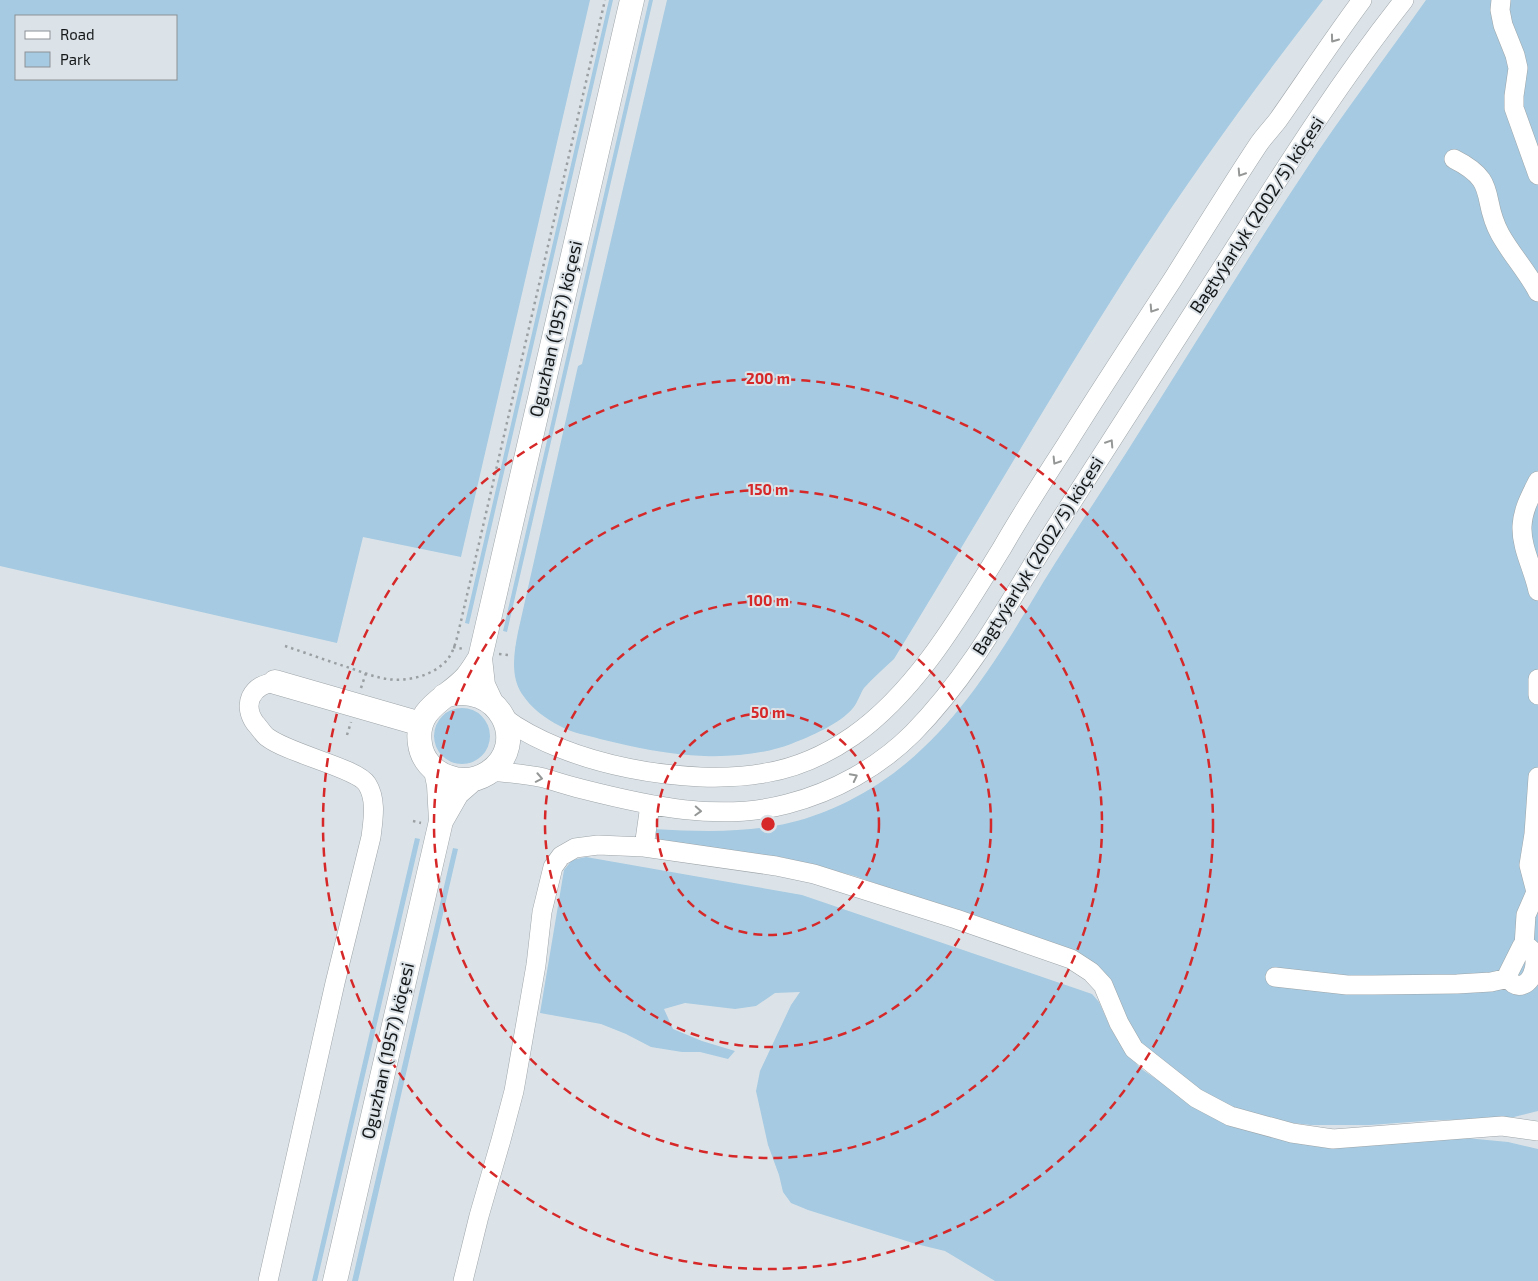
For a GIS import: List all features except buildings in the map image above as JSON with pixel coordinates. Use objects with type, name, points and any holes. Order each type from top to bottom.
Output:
[{"type":"main road","name":"Oguzhan (1957) köçesi","points":[[335,1281],[442,821],[457,792],[498,764],[507,746],[508,736],[497,709],[483,685],[480,658],[632,0]]},
{"type":"main road","name":"Oguzhan (1957) köçesi","points":[[442,821],[436,771],[429,764],[420,746],[421,724],[423,717],[436,702],[467,678],[480,658]]},
{"type":"main road","points":[[276,682],[421,724]]},
{"type":"main road","points":[[444,696],[463,692],[473,693],[497,709]]},
{"type":"main road","points":[[436,771],[454,779],[482,775]]},
{"type":"street","name":"Bagtyýarlyk (2002/5) köçesi","points":[[497,709],[519,728],[582,756],[635,770],[688,777],[724,778],[767,773],[798,764],[835,748],[867,726],[907,686],[962,612],[1068,440],[1260,142],[1362,0]]},
{"type":"street","name":"Bagtyýarlyk (2002/5) köçesi","points":[[482,775],[542,778],[650,805],[687,811],[719,812],[764,809],[789,804],[829,789],[870,768],[900,745],[915,732],[949,695],[992,632],[1043,547],[1295,153],[1404,0]]},
{"type":"street","points":[[1501,0],[1500,10],[1503,25],[1518,68],[1514,108],[1538,174]]},
{"type":"street","points":[[1454,159],[1474,170],[1484,183],[1496,226],[1538,292]]},
{"type":"street","points":[[1538,481],[1526,506],[1522,528],[1538,591]]},
{"type":"street","points":[[1538,679],[1538,695]]},
{"type":"street","points":[[268,1281],[335,983],[371,837],[374,815],[371,794],[366,783],[345,770],[286,749],[266,736],[253,719],[249,709],[250,699],[257,688],[264,684],[276,682]]},
{"type":"street","points":[[1508,978],[1513,962],[1522,946],[1524,946],[1526,915],[1537,892],[1529,866],[1534,834],[1538,777]]},
{"type":"street","points":[[644,847],[650,805]]},
{"type":"street","points":[[463,1281],[514,1091],[522,1052],[536,965],[542,912],[548,884],[553,867],[561,856],[575,848],[598,845],[644,847],[776,866],[814,874],[956,919],[1071,959],[1092,972],[1103,985],[1119,1023],[1134,1049],[1196,1098],[1230,1116],[1292,1133],[1333,1139],[1502,1126],[1538,1131]]},
{"type":"street","points":[[1508,978],[1522,985],[1536,982],[1537,967],[1535,953],[1532,948],[1524,946]]},
{"type":"street","points":[[1275,977],[1338,984],[1373,985],[1490,982],[1508,978]]},
{"type":"path","points":[[285,646],[372,675],[401,680],[428,674],[448,660],[452,652],[461,621],[604,0]]},
{"type":"green space","points":[[0,0],[590,0],[461,557],[363,537],[337,643],[0,566]]},
{"type":"green space","points":[[609,0],[613,0],[469,624],[465,623]]},
{"type":"green space","points":[[649,0],[653,0],[507,632],[503,631]]},
{"type":"green space","points":[[667,0],[1323,0],[1222,136],[1149,241],[1067,372],[894,659],[864,688],[853,708],[832,725],[806,738],[781,747],[726,756],[691,755],[639,748],[569,730],[549,720],[530,704],[518,687],[514,672],[514,656],[518,632],[578,366],[582,364]]},
{"type":"green space","points":[[1426,0],[1538,0],[1538,1111],[1506,1119],[1438,1120],[1370,1125],[1311,1125],[1274,1121],[1231,1106],[1201,1091],[1145,1049],[1133,1035],[1107,980],[969,917],[855,876],[781,857],[731,854],[662,842],[653,829],[685,831],[742,830],[770,827],[823,812],[850,800],[878,784],[905,764],[952,718],[1010,637],[1305,171],[1349,106]]},
{"type":"green space","points":[[462,708],[473,710],[482,716],[488,725],[490,736],[488,747],[482,756],[473,762],[462,764],[451,762],[442,756],[436,747],[434,736],[436,725],[442,716],[451,710]]},
{"type":"green space","points":[[415,838],[420,839],[317,1281],[312,1281]]},
{"type":"green space","points":[[453,848],[458,849],[358,1281],[352,1281]]},
{"type":"green space","points":[[586,857],[802,895],[1092,994],[1099,1002],[1111,1029],[1123,1048],[1140,1068],[1168,1087],[1255,1131],[1305,1145],[1375,1145],[1466,1138],[1508,1142],[1538,1149],[1538,1281],[995,1281],[945,1251],[916,1244],[791,1203],[783,1192],[768,1145],[756,1091],[760,1071],[791,1005],[800,992],[775,993],[756,1006],[735,1009],[685,1003],[664,1009],[673,1029],[702,1041],[735,1051],[728,1059],[700,1052],[682,1052],[651,1047],[601,1024],[540,1013],[564,870],[572,860]]}]
